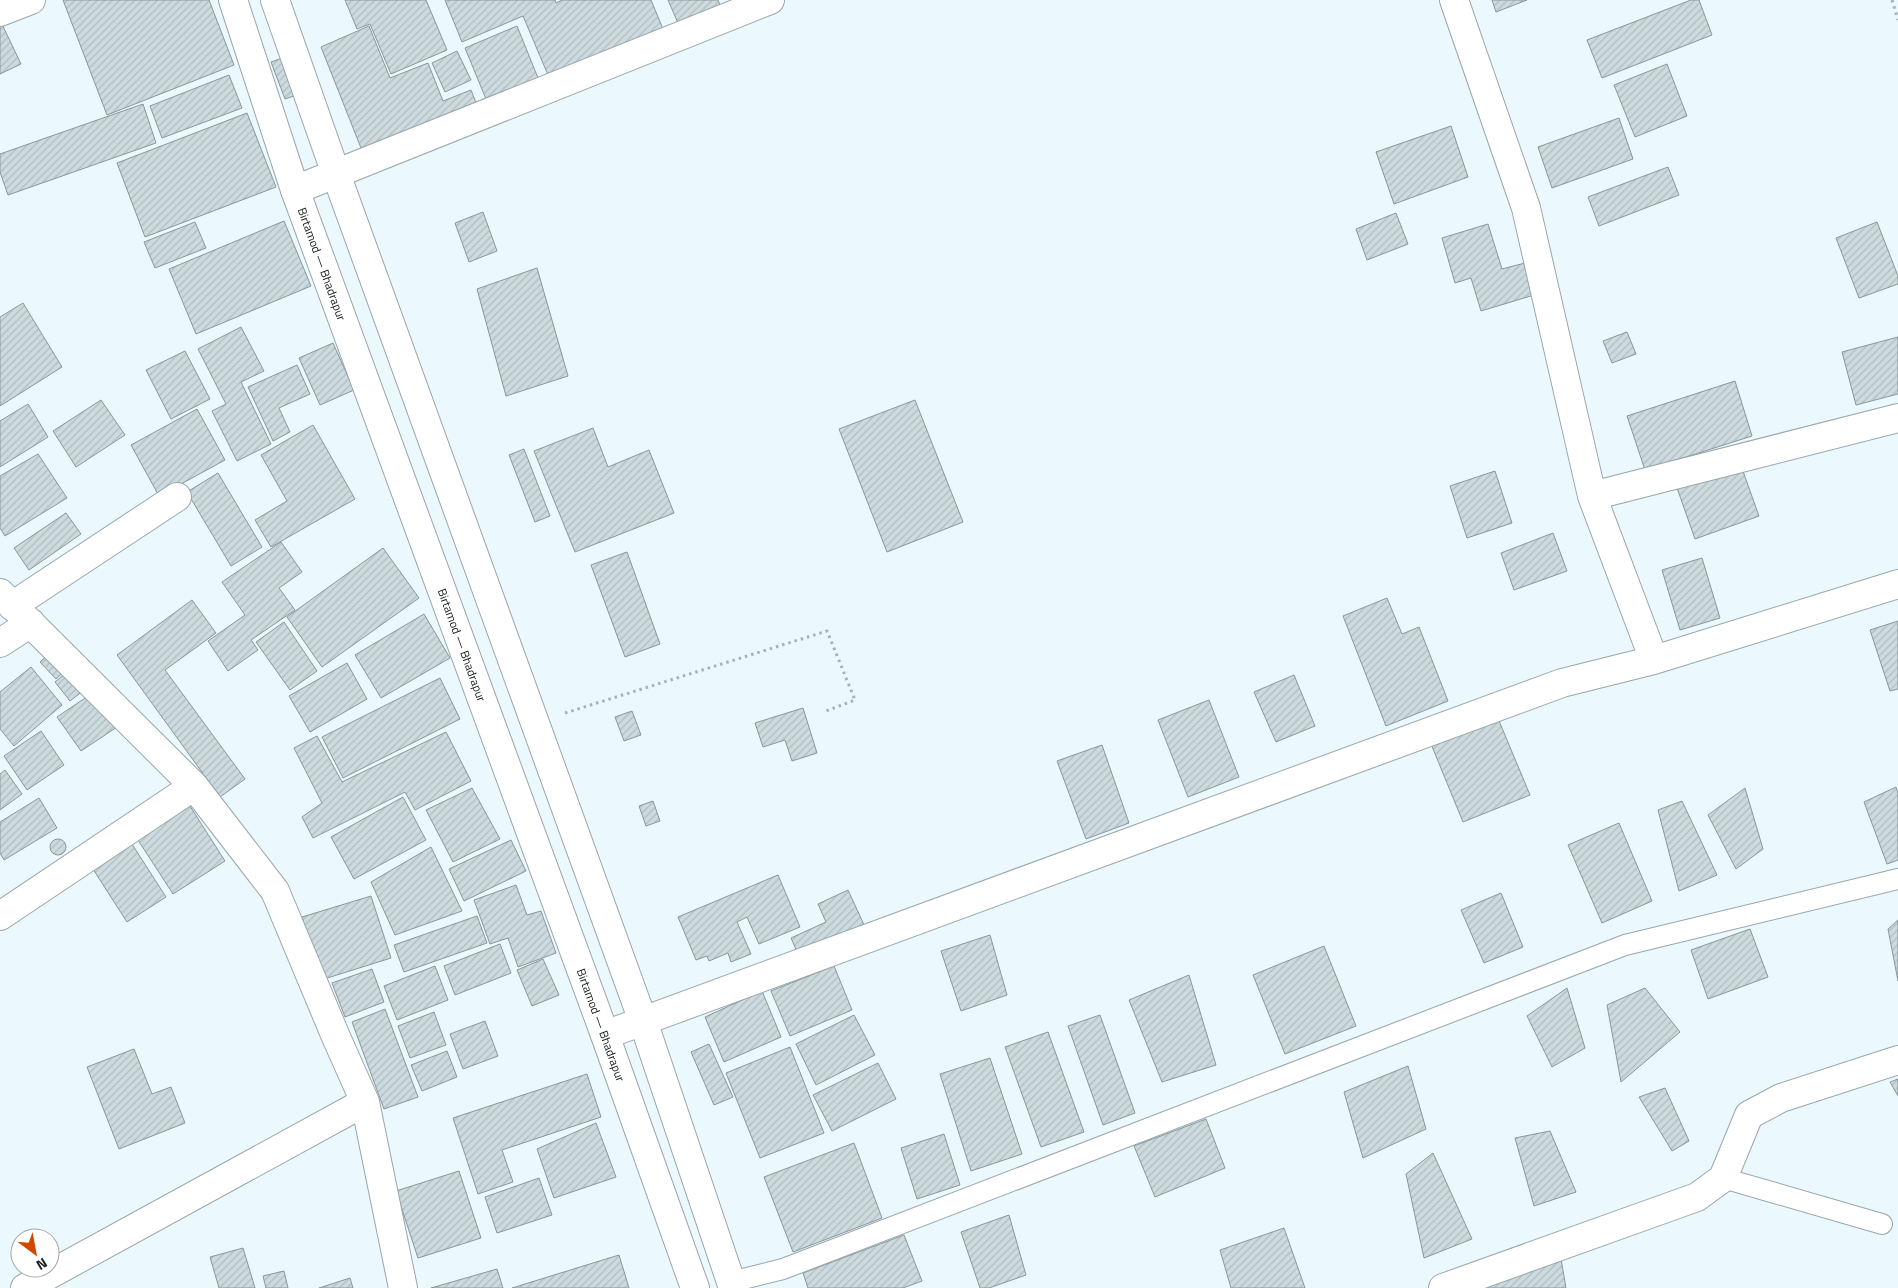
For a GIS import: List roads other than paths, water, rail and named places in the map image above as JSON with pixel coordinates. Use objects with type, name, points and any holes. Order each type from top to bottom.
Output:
[{"type":"street","points":[[0,12],[31,0]]},
{"type":"street","name":"Birtamod — Bhadrapur","points":[[233,0],[295,190],[605,1034],[695,1288]]},
{"type":"street","points":[[275,0],[336,174],[643,1021],[732,1285]]},
{"type":"street","points":[[295,190],[770,0]]},
{"type":"street","points":[[1454,0],[1526,208],[1592,496],[1654,660]]},
{"type":"street","points":[[1592,496],[1898,418]]},
{"type":"street","points":[[0,643],[14,607],[177,497]]},
{"type":"street","points":[[605,1034],[1562,683],[1654,660],[1898,584]]},
{"type":"street","points":[[14,607],[194,786],[275,891],[365,1102],[403,1288]]},
{"type":"street","points":[[0,916],[194,786]]},
{"type":"street","points":[[1443,1288],[1697,1197],[1723,1178],[1749,1115],[1780,1098],[1898,1060]]},
{"type":"street","points":[[25,1288],[365,1102]]},
{"type":"lane","points":[[732,1285],[783,1269],[1626,945],[1898,879]]},
{"type":"lane","points":[[1723,1178],[1882,1224]]}]
